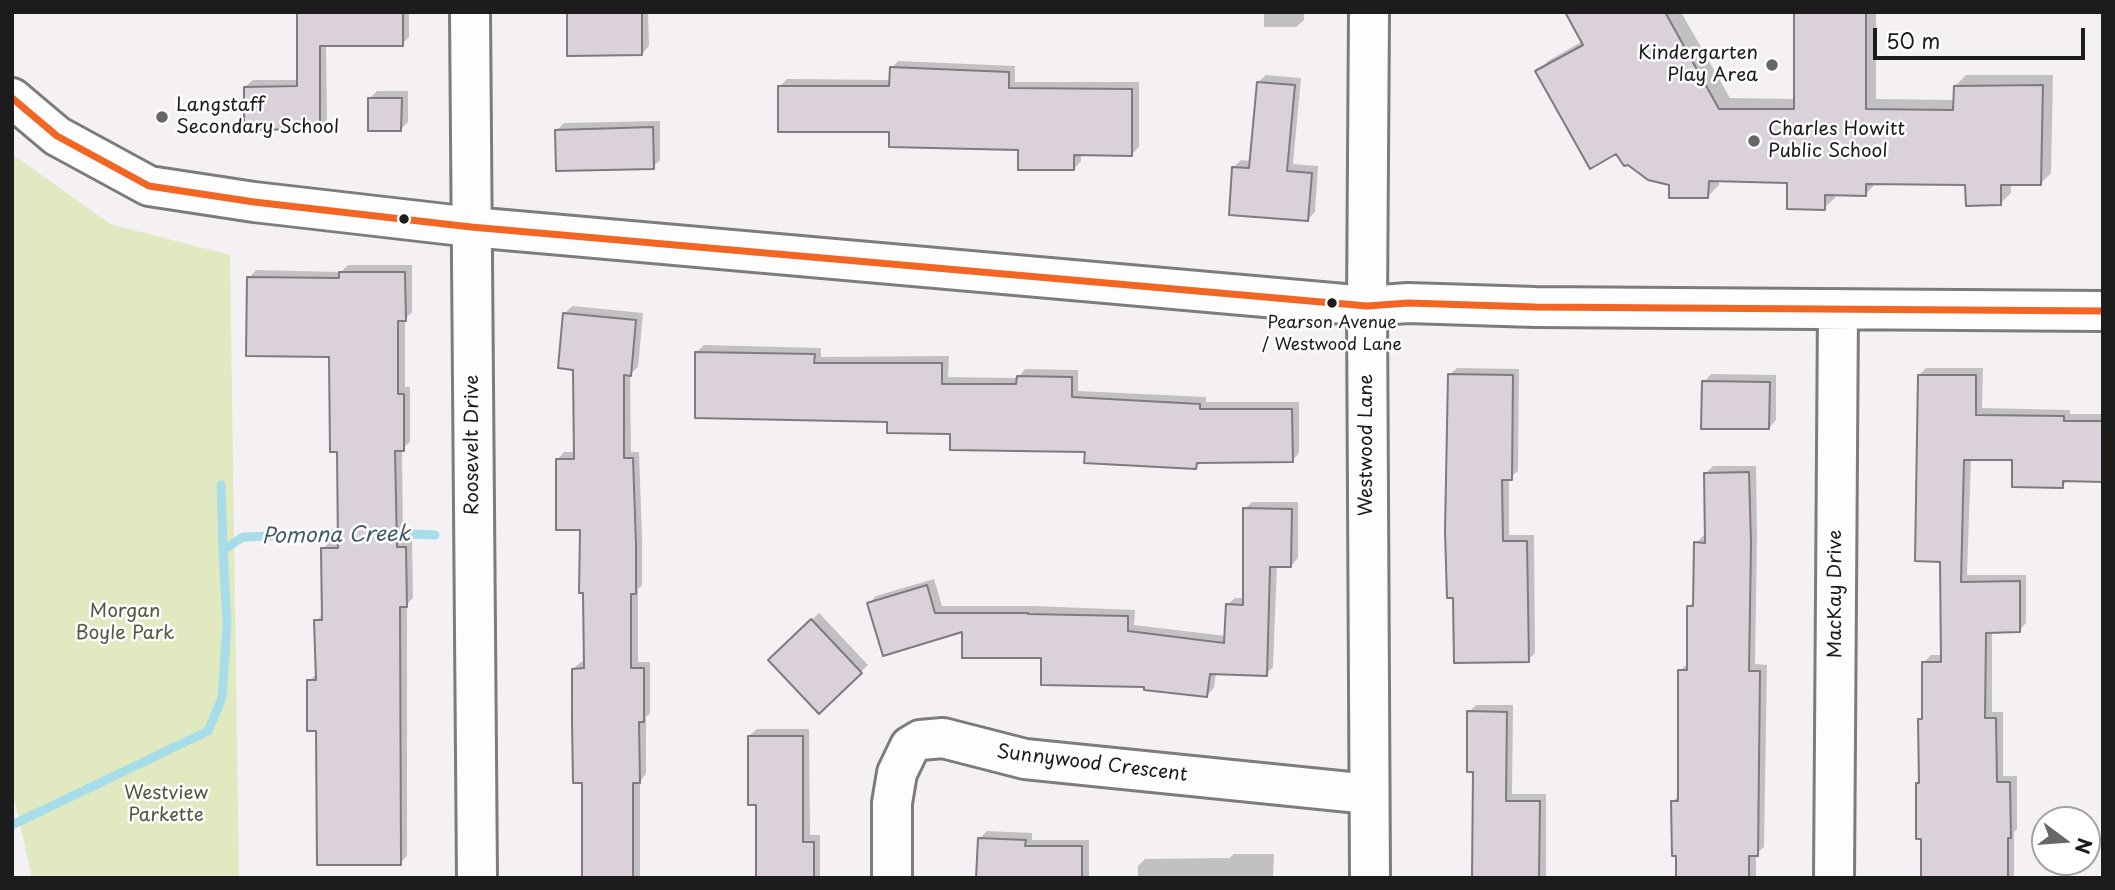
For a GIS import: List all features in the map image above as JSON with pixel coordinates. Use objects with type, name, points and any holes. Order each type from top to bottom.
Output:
[{"type":"street","name":"Roosevelt Drive","points":[[470,12],[477,878]]},
{"type":"street","name":"Westwood Lane","points":[[1369,12],[1367,306],[1370,878]]},
{"type":"street","points":[[12,98],[57,136],[149,186],[254,202],[471,228],[1367,306],[1408,303],[1535,307],[2103,311]]},
{"type":"street","name":"MacKay Drive","points":[[1834,878],[1838,309]]},
{"type":"street","name":"Sunnywood Crescent","points":[[892,878],[892,803],[897,773],[910,746],[920,740],[943,738],[1025,759],[1369,794]]},
{"type":"green space","name":"Morgan Boyle Park","points":[[12,154],[110,224],[230,255],[239,878],[32,878],[12,789]]},
{"type":"building","points":[[297,12],[403,12],[403,46],[320,46],[320,129],[244,130],[244,87],[297,86]]},
{"type":"building","points":[[567,12],[642,12],[642,55],[567,56]]},
{"type":"building","points":[[1565,12],[1665,12],[1719,109],[1794,109],[1794,12],[1866,12],[1866,109],[1953,110],[1954,86],[2043,85],[2041,185],[2001,185],[2001,205],[1966,206],[1965,185],[1866,184],[1866,196],[1825,195],[1825,210],[1787,209],[1787,183],[1709,181],[1708,198],[1669,198],[1669,185],[1648,180],[1628,165],[1624,166],[1616,154],[1590,169],[1535,71],[1583,45]]},
{"type":"building","points":[[890,67],[1009,72],[1009,88],[1132,89],[1132,156],[1074,155],[1074,170],[1018,170],[1018,150],[889,147],[889,132],[778,132],[778,86],[889,86]]},
{"type":"building","points":[[1257,82],[1295,85],[1287,171],[1312,173],[1308,221],[1229,215],[1232,167],[1249,168]]},
{"type":"building","points":[[368,98],[402,98],[401,131],[368,131]]},
{"type":"building","points":[[653,127],[654,169],[556,171],[555,130]]},
{"type":"building","points":[[339,272],[405,272],[406,321],[398,321],[398,394],[404,394],[404,451],[395,451],[397,547],[406,547],[407,607],[400,607],[401,865],[317,865],[316,731],[307,731],[307,680],[316,680],[314,620],[322,620],[321,548],[338,548],[337,452],[330,452],[329,357],[246,356],[247,277],[339,278]]},
{"type":"building","points":[[563,313],[636,320],[631,376],[624,375],[624,458],[633,458],[636,545],[636,594],[631,594],[631,668],[644,668],[644,722],[639,722],[640,783],[633,783],[633,878],[582,878],[582,783],[573,783],[572,722],[572,669],[584,668],[583,593],[579,593],[580,530],[556,530],[556,459],[574,459],[573,370],[558,368]]},
{"type":"building","points":[[695,352],[815,354],[814,363],[942,363],[942,384],[1016,384],[1017,376],[1072,377],[1072,397],[1200,404],[1200,409],[1292,409],[1293,462],[1197,463],[1196,469],[1084,463],[1085,452],[950,450],[950,434],[887,433],[887,422],[695,418]]},
{"type":"building","points":[[1448,374],[1513,375],[1512,480],[1502,480],[1503,541],[1527,541],[1529,662],[1454,663],[1453,598],[1447,598],[1445,531]]},
{"type":"building","points":[[1918,375],[1976,375],[1976,415],[2064,416],[2064,421],[2103,421],[2103,482],[2063,481],[2063,488],[2012,487],[2012,460],[1964,460],[1961,582],[2020,581],[2020,632],[1986,633],[1985,718],[1996,718],[1997,782],[2010,782],[2011,838],[2008,838],[2008,878],[1921,878],[1921,839],[1916,839],[1916,783],[1919,783],[1918,719],[1922,719],[1922,662],[1941,662],[1940,562],[1915,561]]},
{"type":"building","points":[[1702,381],[1770,382],[1769,429],[1701,429]]},
{"type":"building","points":[[1749,472],[1749,671],[1760,671],[1758,856],[1749,856],[1749,878],[1676,878],[1676,856],[1672,856],[1671,801],[1678,801],[1678,670],[1687,670],[1687,606],[1693,606],[1694,542],[1705,543],[1704,473]]},
{"type":"building","points":[[1243,508],[1292,509],[1291,567],[1270,567],[1267,676],[1210,674],[1207,697],[1144,690],[1144,687],[1041,685],[1041,658],[962,658],[962,632],[883,656],[867,603],[927,585],[935,613],[1128,616],[1128,631],[1224,643],[1226,604],[1243,605]]},
{"type":"building","points":[[811,619],[862,673],[819,714],[768,660]]},
{"type":"building","points":[[1467,711],[1507,712],[1506,801],[1540,801],[1539,878],[1472,878],[1473,772],[1467,772]]},
{"type":"building","points":[[748,736],[803,736],[803,842],[814,842],[814,878],[756,878],[756,805],[748,805]]},
{"type":"building","points":[[978,838],[1026,840],[1025,846],[1082,846],[1082,878],[976,878]]},
{"type":"waterway","points":[[221,485],[223,550]]},
{"type":"waterway","name":"Pomona Creek","points":[[12,825],[208,731],[222,698],[227,624],[223,550],[243,537],[349,533]]},
{"type":"waterway","name":"Pomona Creek","points":[[387,533],[435,535]]},
{"type":"transit line","points":[[12,98],[57,136],[149,186],[254,202],[471,227],[1367,306],[1408,303],[1535,307],[2103,311]]},
{"type":"place","name":"Kindergarten Play Area","points":[[1772,65]]},
{"type":"place","name":"Langstaff Secondary School","points":[[162,117]]},
{"type":"place","name":"Charles Howitt Public School","points":[[1754,141]]},
{"type":"place","name":"Pearson Avenue / Westwood Lane","points":[[1332,303]]},
{"type":"park label","name":"Westview Parkette","points":[[166,805]]}]
